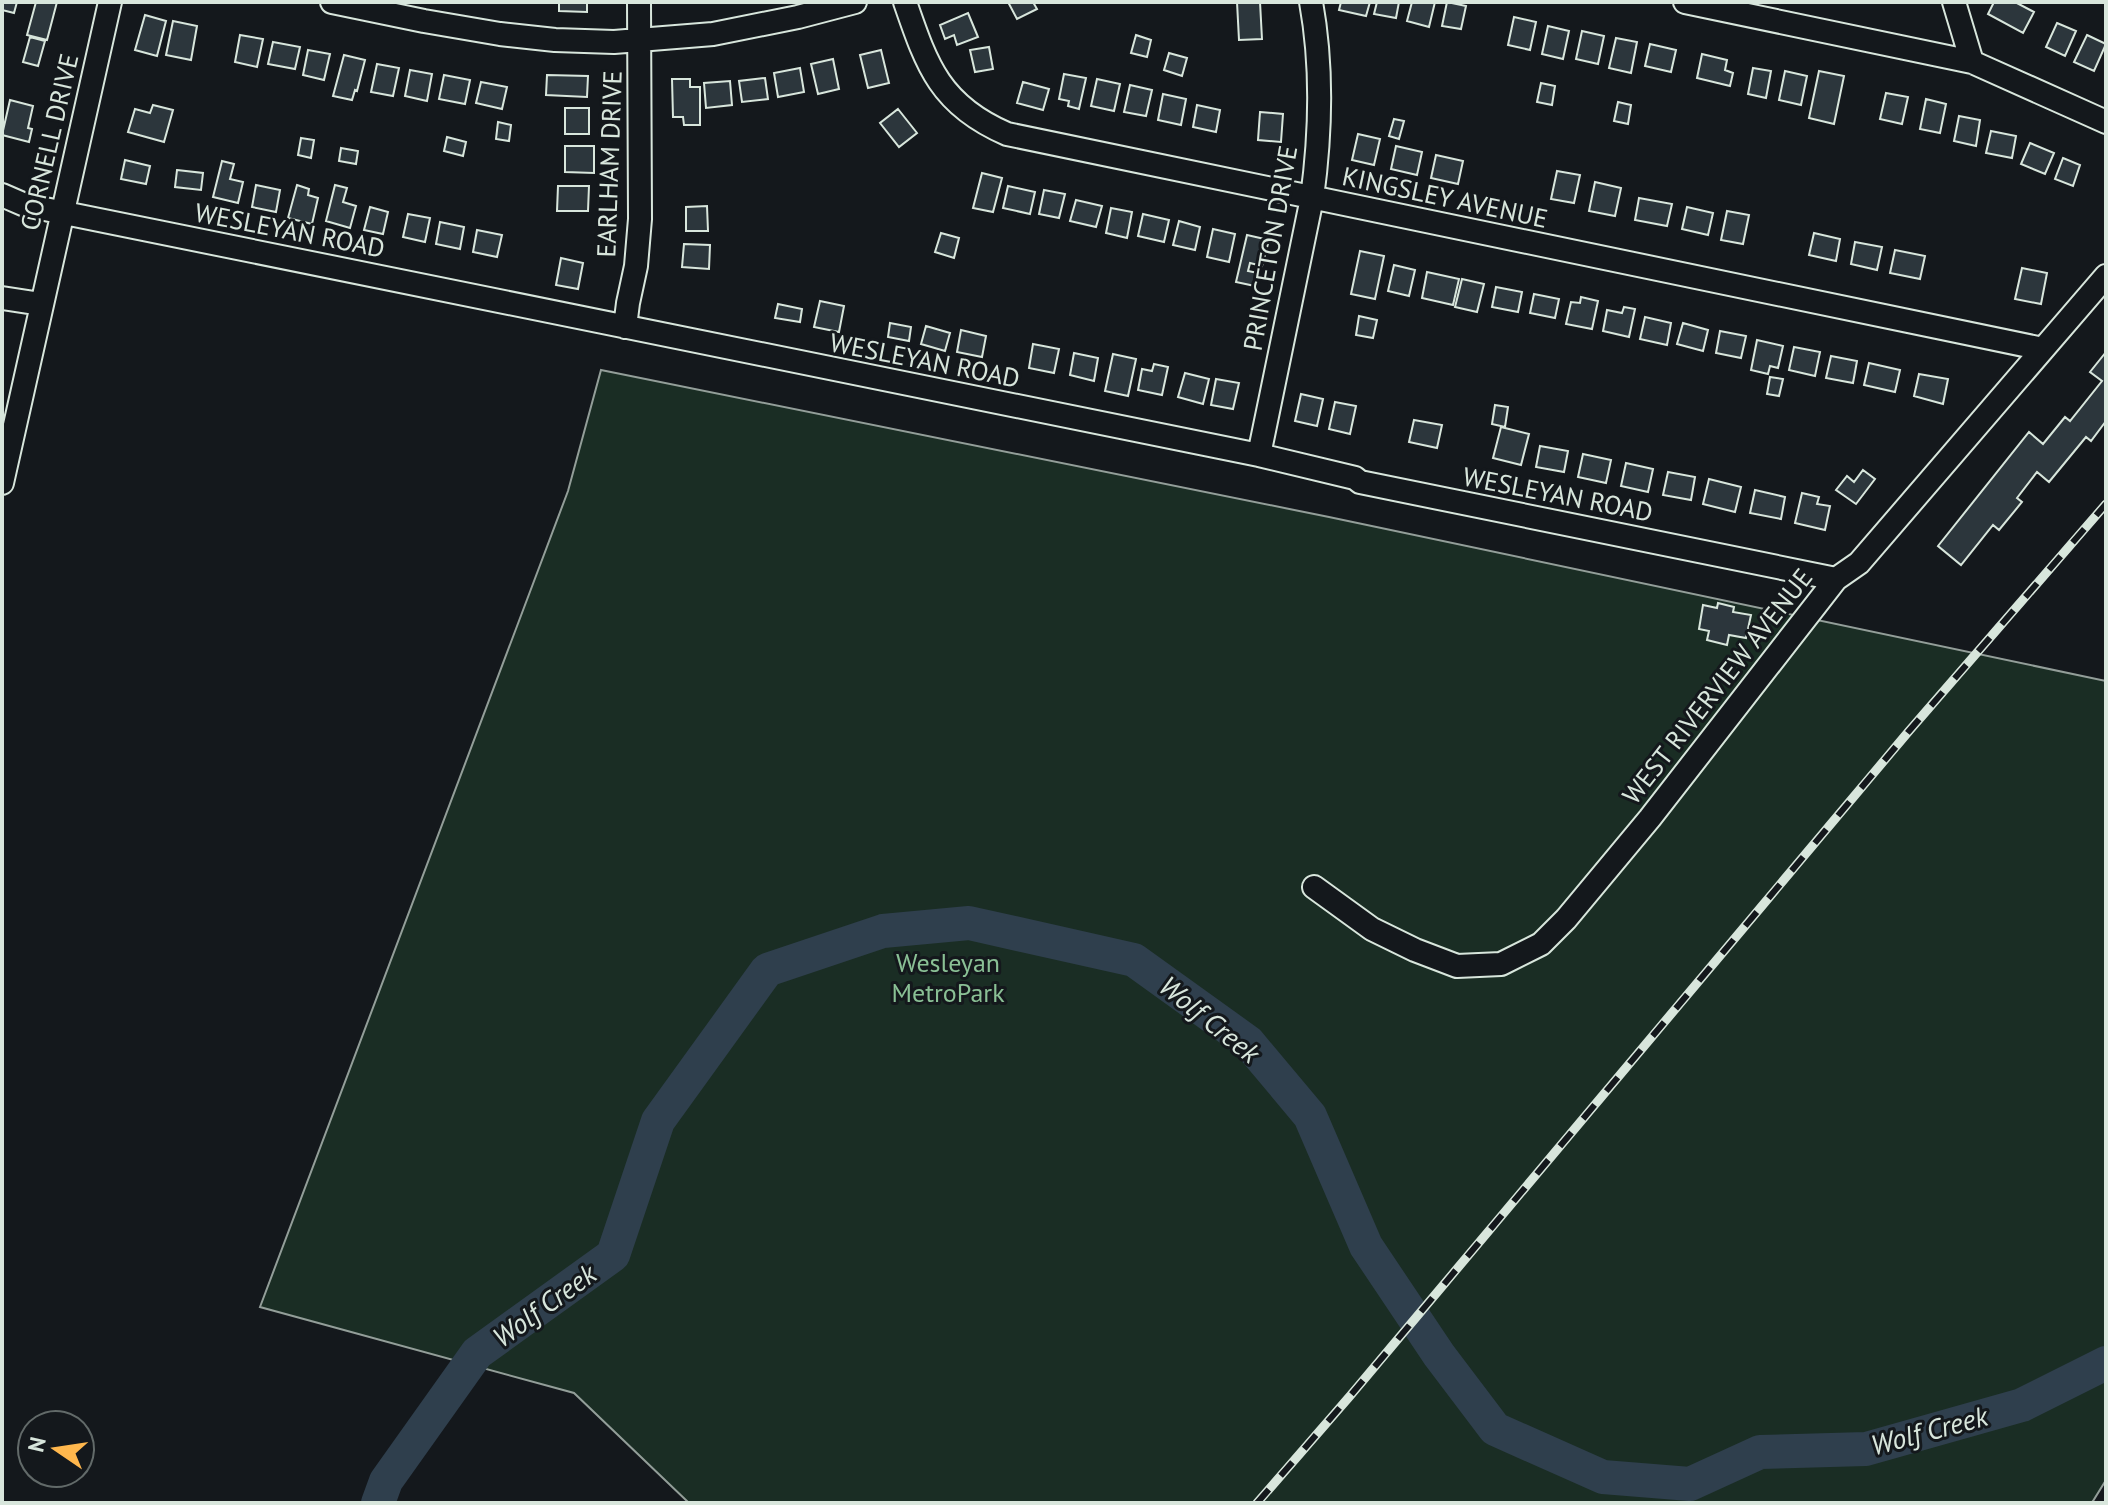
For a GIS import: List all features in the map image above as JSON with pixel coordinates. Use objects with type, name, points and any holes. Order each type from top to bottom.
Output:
[{"type":"street","name":"CORNELL DRIVE","points":[[2,483],[110,2]]},
{"type":"street","points":[[332,2],[424,21],[527,37],[614,42],[682,37],[751,27],[855,2]]},
{"type":"street","name":"EARLHAM DRIVE","points":[[625,327],[636,266],[640,219],[639,2]]},
{"type":"street","name":"KINGSLEY AVENUE","points":[[905,2],[934,76],[950,97],[988,126],[1024,138],[2043,349]]},
{"type":"street","name":"PRINCETON DRIVE","points":[[1259,455],[1312,198],[1320,130],[1320,80],[1311,2]]},
{"type":"street","points":[[1685,2],[1972,62],[2106,122]]},
{"type":"street","points":[[1954,2],[1972,62]]},
{"type":"street","name":"WESLEYAN ROAD","points":[[2,195],[25,205],[62,213],[1259,455],[1341,474],[1360,482],[1836,579]]},
{"type":"street","name":"WEST RIVERVIEW AVENUE","points":[[1314,887],[1372,929],[1457,966],[1501,964],[1541,944],[1566,919],[1650,818],[1836,579],[1859,563],[2106,276]]},
{"type":"street","points":[[2,298],[41,304]]},
{"type":"green space","name":"Wesleyan MetroPark","points":[[601,370],[1329,517],[2106,681],[2106,1480],[2093,1501],[689,1503],[574,1393],[260,1307],[568,491]]},
{"type":"building","points":[[2,2],[17,2],[14,13],[2,10]]},
{"type":"building","points":[[36,2],[57,2],[47,40],[27,35]]},
{"type":"building","points":[[559,2],[587,2],[587,12],[559,11]]},
{"type":"building","points":[[1008,2],[1033,2],[1037,9],[1017,19]]},
{"type":"building","points":[[1237,2],[1260,2],[1262,39],[1239,40]]},
{"type":"building","points":[[1341,2],[1370,2],[1366,16],[1339,10]]},
{"type":"building","points":[[1377,2],[1399,2],[1396,18],[1374,14]]},
{"type":"building","points":[[1412,2],[1435,2],[1429,27],[1407,21]]},
{"type":"building","points":[[1447,2],[1466,6],[1461,29],[1442,26]]},
{"type":"building","points":[[1994,2],[2015,2],[2034,12],[2023,33],[1988,14]]},
{"type":"building","points":[[968,13],[978,37],[957,45],[954,35],[945,39],[940,25]]},
{"type":"building","points":[[145,15],[166,21],[157,56],[135,50]]},
{"type":"building","points":[[1514,17],[1536,22],[1530,50],[1508,45]]},
{"type":"building","points":[[173,21],[197,26],[191,60],[166,55]]},
{"type":"building","points":[[2057,23],[2076,31],[2065,56],[2046,47]]},
{"type":"building","points":[[1548,26],[1569,31],[1563,59],[1542,54]]},
{"type":"building","points":[[1582,31],[1604,36],[1598,64],[1576,59]]},
{"type":"building","points":[[240,35],[263,39],[257,67],[235,62]]},
{"type":"building","points":[[1136,35],[1151,40],[1147,57],[1131,53]]},
{"type":"building","points":[[2087,35],[2106,44],[2094,71],[2074,62]]},
{"type":"building","points":[[30,37],[45,41],[38,66],[23,62]]},
{"type":"building","points":[[1616,38],[1637,42],[1631,73],[1609,68]]},
{"type":"building","points":[[273,42],[300,47],[295,69],[268,64]]},
{"type":"building","points":[[1650,44],[1676,50],[1671,72],[1645,66]]},
{"type":"building","points":[[989,47],[993,69],[975,72],[970,50]]},
{"type":"building","points":[[308,50],[330,54],[324,80],[303,75]]},
{"type":"building","points":[[881,50],[889,83],[868,88],[860,55]]},
{"type":"building","points":[[1169,53],[1187,58],[1182,76],[1164,70]]},
{"type":"building","points":[[1702,54],[1727,60],[1725,70],[1733,73],[1730,86],[1697,78]]},
{"type":"building","points":[[344,55],[365,60],[352,100],[333,96]]},
{"type":"building","points":[[833,59],[839,89],[818,94],[811,64]]},
{"type":"building","points":[[377,64],[399,68],[393,96],[371,92]]},
{"type":"building","points":[[800,68],[804,92],[778,97],[774,73]]},
{"type":"building","points":[[1753,68],[1771,71],[1766,98],[1748,94]]},
{"type":"building","points":[[410,70],[432,74],[427,101],[405,96]]},
{"type":"building","points":[[1785,71],[1807,76],[1801,105],[1779,100]]},
{"type":"building","points":[[1819,71],[1844,76],[1834,124],[1809,118]]},
{"type":"building","points":[[1064,74],[1086,78],[1079,109],[1068,106],[1069,101],[1059,99]]},
{"type":"building","points":[[444,75],[470,80],[465,104],[439,99]]},
{"type":"building","points":[[547,75],[588,76],[587,97],[546,95]]},
{"type":"building","points":[[765,78],[768,99],[742,102],[739,81]]},
{"type":"building","points":[[672,79],[690,79],[690,87],[700,87],[700,125],[684,125],[683,117],[673,117]]},
{"type":"building","points":[[1097,79],[1120,84],[1114,111],[1091,106]]},
{"type":"building","points":[[730,81],[732,105],[706,108],[704,83]]},
{"type":"building","points":[[481,82],[507,87],[502,109],[476,103]]},
{"type":"building","points":[[1023,82],[1049,89],[1043,110],[1017,103]]},
{"type":"building","points":[[1541,83],[1555,86],[1552,105],[1537,102]]},
{"type":"building","points":[[1130,85],[1152,90],[1146,116],[1124,112]]},
{"type":"building","points":[[1886,93],[1908,97],[1902,124],[1880,119]]},
{"type":"building","points":[[1163,94],[1186,99],[1181,125],[1158,120]]},
{"type":"building","points":[[1926,99],[1946,104],[1940,133],[1920,129]]},
{"type":"building","points":[[10,100],[33,106],[28,128],[32,129],[29,142],[2,135]]},
{"type":"building","points":[[1618,102],[1631,105],[1628,124],[1614,121]]},
{"type":"building","points":[[153,105],[173,110],[164,142],[128,132],[135,109],[150,113]]},
{"type":"building","points":[[1197,105],[1220,110],[1216,132],[1193,127]]},
{"type":"building","points":[[565,108],[589,108],[589,134],[565,134]]},
{"type":"building","points":[[898,109],[917,133],[899,147],[880,123]]},
{"type":"building","points":[[1260,112],[1283,114],[1281,142],[1258,140]]},
{"type":"building","points":[[1959,116],[1980,120],[1976,146],[1954,141]]},
{"type":"building","points":[[1394,119],[1404,121],[1399,139],[1389,136]]},
{"type":"building","points":[[498,122],[511,125],[509,141],[496,139]]},
{"type":"building","points":[[1991,131],[2016,136],[2012,158],[1986,153]]},
{"type":"building","points":[[1358,134],[1380,139],[1374,165],[1352,160]]},
{"type":"building","points":[[447,137],[466,142],[463,156],[444,151]]},
{"type":"building","points":[[301,138],[314,140],[311,158],[298,155]]},
{"type":"building","points":[[2030,143],[2054,153],[2045,174],[2021,164]]},
{"type":"building","points":[[565,146],[594,146],[594,173],[565,172]]},
{"type":"building","points":[[1396,146],[1422,152],[1417,175],[1391,169]]},
{"type":"building","points":[[341,148],[358,151],[356,164],[339,161]]},
{"type":"building","points":[[1436,155],[1463,161],[1458,184],[1431,178]]},
{"type":"building","points":[[2063,158],[2080,165],[2073,186],[2055,179]]},
{"type":"building","points":[[125,160],[150,166],[146,184],[121,179]]},
{"type":"building","points":[[222,161],[234,164],[230,179],[243,182],[238,203],[213,197]]},
{"type":"building","points":[[177,170],[203,173],[201,190],[175,187]]},
{"type":"building","points":[[1557,171],[1580,175],[1574,203],[1551,199]]},
{"type":"building","points":[[982,173],[1002,178],[993,212],[973,208]]},
{"type":"building","points":[[1595,182],[1621,188],[1615,216],[1589,211]]},
{"type":"building","points":[[256,185],[280,190],[276,212],[252,207]]},
{"type":"building","points":[[297,185],[309,189],[308,195],[318,198],[312,224],[288,218]]},
{"type":"building","points":[[335,185],[347,188],[343,202],[356,206],[350,228],[326,221]]},
{"type":"building","points":[[558,186],[589,186],[588,211],[557,211]]},
{"type":"building","points":[[1008,186],[1035,192],[1030,214],[1003,208]]},
{"type":"building","points":[[1044,190],[1065,194],[1059,218],[1039,214]]},
{"type":"building","points":[[1639,198],[1672,204],[1667,226],[1635,220]]},
{"type":"building","points":[[1076,200],[1102,206],[1096,227],[1070,221]]},
{"type":"building","points":[[707,206],[708,231],[686,231],[686,207]]},
{"type":"building","points":[[370,207],[388,212],[383,234],[364,230]]},
{"type":"building","points":[[1687,207],[1713,213],[1708,235],[1682,229]]},
{"type":"building","points":[[1111,208],[1132,212],[1127,238],[1106,233]]},
{"type":"building","points":[[1727,211],[1749,215],[1743,244],[1721,240]]},
{"type":"building","points":[[408,214],[430,218],[425,242],[403,237]]},
{"type":"building","points":[[1143,214],[1169,220],[1164,242],[1138,236]]},
{"type":"building","points":[[1179,221],[1200,227],[1195,250],[1173,245]]},
{"type":"building","points":[[440,222],[464,227],[460,249],[436,244]]},
{"type":"building","points":[[1213,229],[1235,234],[1229,262],[1207,257]]},
{"type":"building","points":[[477,230],[502,235],[497,257],[473,252]]},
{"type":"building","points":[[941,233],[959,238],[954,258],[935,252]]},
{"type":"building","points":[[1814,233],[1840,239],[1836,261],[1809,255]]},
{"type":"building","points":[[1247,235],[1269,240],[1262,266],[1250,263],[1248,271],[1258,273],[1255,286],[1236,282]]},
{"type":"building","points":[[1855,242],[1882,247],[1877,270],[1851,264]]},
{"type":"building","points":[[684,244],[710,245],[709,269],[682,267]]},
{"type":"building","points":[[1895,250],[1925,256],[1920,279],[1890,273]]},
{"type":"building","points":[[1360,251],[1384,256],[1375,299],[1351,294]]},
{"type":"building","points":[[561,258],[583,263],[578,289],[556,285]]},
{"type":"building","points":[[1394,265],[1415,270],[1409,296],[1388,291]]},
{"type":"building","points":[[2022,268],[2047,273],[2041,304],[2015,299]]},
{"type":"building","points":[[1427,272],[1459,279],[1453,305],[1422,298]]},
{"type":"building","points":[[1462,279],[1484,284],[1477,312],[1455,307]]},
{"type":"building","points":[[1496,287],[1522,292],[1518,312],[1492,307]]},
{"type":"building","points":[[1534,294],[1559,299],[1555,318],[1530,313]]},
{"type":"building","points":[[1581,297],[1598,301],[1592,329],[1566,324],[1571,302],[1580,303]]},
{"type":"building","points":[[820,301],[844,306],[839,332],[814,327]]},
{"type":"building","points":[[778,304],[802,309],[800,322],[775,318]]},
{"type":"building","points":[[1624,307],[1635,309],[1629,337],[1603,331],[1607,310],[1622,313]]},
{"type":"building","points":[[1359,316],[1377,320],[1373,338],[1356,335]]},
{"type":"building","points":[[1645,317],[1671,323],[1667,345],[1640,339]]},
{"type":"building","points":[[890,323],[911,327],[909,341],[888,337]]},
{"type":"building","points":[[1683,323],[1708,330],[1703,351],[1677,344]]},
{"type":"building","points":[[926,326],[950,333],[945,351],[921,344]]},
{"type":"building","points":[[961,330],[986,336],[982,357],[957,352]]},
{"type":"building","points":[[1720,331],[1746,336],[1741,358],[1716,353]]},
{"type":"building","points":[[1757,340],[1783,346],[1778,368],[1770,366],[1768,374],[1751,370]]},
{"type":"building","points":[[1033,344],[1059,349],[1054,373],[1029,368]]},
{"type":"building","points":[[1794,347],[1820,352],[1815,376],[1789,370]]},
{"type":"building","points":[[2106,352],[2106,421],[2091,441],[2086,437],[2049,482],[2037,472],[2017,498],[2022,502],[1999,530],[1993,525],[1961,565],[1938,546],[2029,432],[2043,444],[2065,417],[2070,421],[2102,381],[2090,372]]},
{"type":"building","points":[[1074,353],[1098,358],[1094,381],[1070,375]]},
{"type":"building","points":[[1113,354],[1136,359],[1128,396],[1105,391]]},
{"type":"building","points":[[1831,356],[1857,361],[1853,383],[1826,378]]},
{"type":"building","points":[[1869,363],[1900,370],[1895,392],[1864,385]]},
{"type":"building","points":[[1154,364],[1168,367],[1162,395],[1138,390],[1142,369],[1152,371]]},
{"type":"building","points":[[1185,373],[1209,379],[1203,404],[1178,397]]},
{"type":"building","points":[[1919,374],[1948,379],[1943,404],[1914,396]]},
{"type":"building","points":[[1770,377],[1783,379],[1779,396],[1767,394]]},
{"type":"building","points":[[1216,379],[1239,383],[1233,409],[1211,405]]},
{"type":"building","points":[[1301,394],[1323,399],[1317,426],[1295,421]]},
{"type":"building","points":[[1335,402],[1356,406],[1350,434],[1329,429]]},
{"type":"building","points":[[1495,405],[1508,407],[1505,427],[1492,424]]},
{"type":"building","points":[[1414,420],[1442,425],[1437,448],[1409,442]]},
{"type":"building","points":[[1501,427],[1529,434],[1521,465],[1493,458]]},
{"type":"building","points":[[1540,446],[1568,451],[1564,472],[1536,467]]},
{"type":"building","points":[[1583,454],[1611,460],[1606,483],[1578,477]]},
{"type":"building","points":[[1626,463],[1653,469],[1648,492],[1621,486]]},
{"type":"building","points":[[1863,470],[1875,479],[1856,504],[1836,490],[1847,476],[1854,482]]},
{"type":"building","points":[[1668,472],[1695,477],[1691,500],[1663,495]]},
{"type":"building","points":[[1709,479],[1741,487],[1735,512],[1703,504]]},
{"type":"building","points":[[1755,490],[1785,497],[1781,519],[1750,513]]},
{"type":"building","points":[[1802,493],[1819,497],[1817,504],[1830,506],[1825,530],[1795,523]]},
{"type":"building","points":[[1718,603],[1734,607],[1733,612],[1751,615],[1746,638],[1729,635],[1727,645],[1707,640],[1709,631],[1699,629],[1703,605],[1717,608]]},
{"type":"waterway","name":"Wolf Creek","points":[[378,1503],[386,1481],[477,1353],[613,1255],[658,1121],[767,970],[883,931],[969,923],[1134,960],[1248,1042],[1310,1116],[1366,1246],[1439,1355],[1495,1429],[1603,1477],[1690,1484],[1760,1452],[1866,1449],[2022,1405],[2106,1363]]},
{"type":"railway","points":[[1257,1503],[1909,731],[2106,504]]}]
